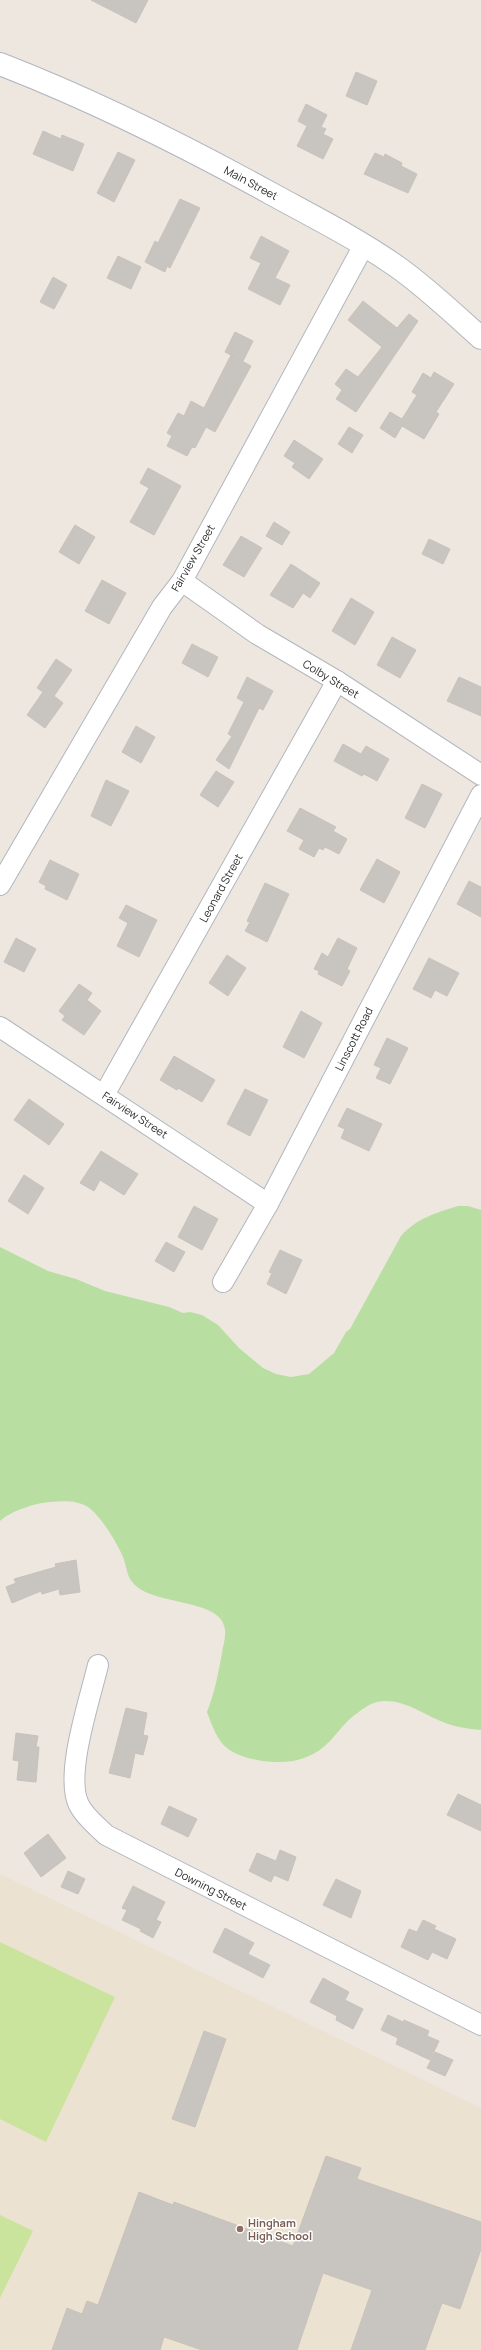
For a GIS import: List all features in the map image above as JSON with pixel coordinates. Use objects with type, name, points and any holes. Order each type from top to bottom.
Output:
[{"type":"main road","name":"Main Street","points":[[0,64],[81,98],[188,148],[364,245],[396,266],[429,292],[481,338]]},
{"type":"street","name":"Fairview Street","points":[[0,885],[162,606],[182,581],[364,245]]},
{"type":"street","name":"Colby Street","points":[[182,581],[257,634],[337,681],[481,775]]},
{"type":"street","name":"Leonard Street","points":[[104,1095],[337,681]]},
{"type":"street","name":"Linscott Road","points":[[223,1282],[268,1204],[481,795]]},
{"type":"street","name":"Fairview Street","points":[[0,1028],[268,1204]]},
{"type":"street","name":"Downing Street","points":[[98,1665],[78,1749],[74,1790],[80,1806],[106,1835],[481,2025]]},
{"type":"shaded area","name":"Hingham High School","points":[[0,1874],[481,2108],[481,2350],[0,2350]]},
{"type":"green space","points":[[458,1206],[468,1206],[481,1210],[481,1730],[452,1725],[403,1704],[386,1701],[374,1703],[361,1710],[349,1720],[323,1747],[306,1757],[287,1762],[278,1762],[257,1760],[236,1754],[223,1745],[207,1712],[216,1683],[225,1638],[225,1629],[221,1619],[212,1612],[200,1607],[156,1596],[143,1591],[134,1584],[128,1575],[124,1561],[113,1537],[93,1511],[84,1505],[59,1501],[44,1503],[17,1511],[0,1521],[0,1247],[48,1271],[76,1279],[105,1291],[169,1307],[183,1313],[190,1312],[202,1315],[218,1325],[239,1348],[263,1368],[276,1374],[291,1377],[309,1374],[334,1353],[346,1332],[350,1329],[401,1236],[420,1220]]},
{"type":"green space","points":[[0,1942],[115,1997],[46,2142],[0,2119]]},
{"type":"green space","points":[[0,2215],[33,2231],[0,2298]]},
{"type":"building","points":[[91,0],[148,0],[136,23]]},
{"type":"building","points":[[356,72],[377,81],[367,105],[346,96]]},
{"type":"building","points":[[306,104],[327,115],[321,127],[326,129],[323,134],[333,139],[323,159],[297,146],[307,126],[298,121]]},
{"type":"building","points":[[43,131],[61,139],[62,135],[84,144],[73,171],[33,154]]},
{"type":"building","points":[[118,152],[135,160],[114,202],[97,193]]},
{"type":"building","points":[[375,153],[384,157],[385,154],[402,163],[401,166],[417,174],[408,193],[364,174]]},
{"type":"building","points":[[180,199],[200,208],[170,268],[167,266],[165,272],[145,262],[155,241],[158,243]]},
{"type":"building","points":[[261,236],[289,251],[275,278],[290,285],[280,305],[248,289],[261,263],[250,258]]},
{"type":"building","points":[[118,256],[141,267],[131,289],[107,278]]},
{"type":"building","points":[[53,277],[67,285],[54,309],[40,302]]},
{"type":"building","points":[[363,301],[397,328],[409,314],[418,321],[356,412],[336,399],[342,390],[335,384],[346,369],[358,377],[382,347],[348,320]]},
{"type":"building","points":[[235,332],[253,341],[243,361],[225,352]]},
{"type":"building","points":[[231,355],[251,366],[215,432],[206,427],[195,448],[192,447],[187,456],[167,446],[172,436],[167,433],[178,413],[184,416],[191,401],[204,408]]},
{"type":"building","points":[[434,372],[454,384],[436,412],[439,414],[424,439],[402,426],[395,438],[380,428],[390,412],[402,419],[417,395],[412,392],[423,373],[431,378]]},
{"type":"building","points":[[349,427],[363,435],[352,453],[338,444]]},
{"type":"building","points":[[294,440],[323,459],[309,479],[292,467],[295,463],[284,456]]},
{"type":"building","points":[[148,468],[181,486],[154,535],[130,522],[149,488],[140,483]]},
{"type":"building","points":[[274,522],[290,532],[282,545],[266,536]]},
{"type":"building","points":[[75,525],[95,537],[79,564],[59,552]]},
{"type":"building","points":[[241,536],[262,548],[244,577],[223,565]]},
{"type":"building","points":[[429,539],[450,549],[443,564],[422,554]]},
{"type":"building","points":[[291,564],[320,583],[310,598],[303,593],[293,608],[270,595]]},
{"type":"building","points":[[102,580],[126,593],[109,624],[85,611]]},
{"type":"building","points":[[351,598],[374,612],[355,645],[332,631]]},
{"type":"building","points":[[392,637],[416,650],[400,678],[377,665]]},
{"type":"building","points":[[192,644],[218,657],[208,677],[182,663]]},
{"type":"building","points":[[56,659],[72,670],[54,696],[63,703],[45,728],[27,715],[43,692],[37,688]]},
{"type":"building","points":[[247,677],[273,691],[263,710],[259,708],[229,769],[216,760],[232,736],[228,734],[244,702],[237,698]]},
{"type":"building","points":[[459,677],[481,687],[481,716],[447,701]]},
{"type":"building","points":[[136,726],[155,737],[141,763],[122,752]]},
{"type":"building","points":[[343,744],[361,754],[366,746],[389,759],[377,781],[364,774],[362,776],[334,761]]},
{"type":"building","points":[[216,771],[234,782],[218,807],[200,795]]},
{"type":"building","points":[[106,780],[129,791],[111,826],[91,816]]},
{"type":"building","points":[[422,784],[442,794],[425,828],[405,818]]},
{"type":"building","points":[[300,808],[336,827],[333,831],[347,839],[339,854],[325,847],[323,850],[319,848],[314,857],[299,849],[304,840],[287,831]]},
{"type":"building","points":[[377,859],[400,872],[384,903],[360,890]]},
{"type":"building","points":[[50,860],[79,874],[67,900],[45,889],[46,886],[39,882]]},
{"type":"building","points":[[469,881],[481,887],[481,917],[457,904]]},
{"type":"building","points":[[265,883],[289,894],[267,942],[245,931],[250,922],[247,921]]},
{"type":"building","points":[[126,905],[157,920],[139,957],[117,946],[128,923],[119,918]]},
{"type":"building","points":[[16,938],[36,949],[24,972],[4,962]]},
{"type":"building","points":[[338,938],[357,948],[347,969],[350,971],[342,986],[318,974],[319,971],[314,969],[322,953],[328,957]]},
{"type":"building","points":[[227,955],[246,968],[228,996],[209,983]]},
{"type":"building","points":[[429,958],[459,973],[447,996],[435,990],[431,998],[413,989]]},
{"type":"building","points":[[79,984],[92,993],[87,1000],[101,1011],[84,1035],[62,1020],[65,1016],[59,1011]]},
{"type":"building","points":[[301,1011],[322,1023],[304,1058],[283,1047]]},
{"type":"building","points":[[387,1038],[408,1048],[390,1084],[376,1078],[381,1068],[374,1065]]},
{"type":"building","points":[[174,1056],[215,1080],[202,1102],[178,1088],[177,1090],[160,1080]]},
{"type":"building","points":[[245,1089],[268,1100],[250,1136],[227,1124]]},
{"type":"building","points":[[29,1099],[64,1124],[49,1145],[14,1120]]},
{"type":"building","points":[[347,1108],[382,1124],[369,1151],[341,1138],[345,1129],[338,1126]]},
{"type":"building","points":[[101,1151],[138,1174],[124,1195],[100,1180],[94,1191],[80,1183]]},
{"type":"building","points":[[24,1175],[44,1188],[28,1214],[8,1201]]},
{"type":"building","points":[[194,1206],[218,1219],[202,1250],[178,1237]]},
{"type":"building","points":[[166,1242],[185,1252],[174,1272],[155,1261]]},
{"type":"building","points":[[280,1250],[302,1260],[286,1294],[267,1284],[272,1273],[269,1272]]},
{"type":"building","points":[[76,1560],[80,1592],[60,1595],[59,1589],[42,1594],[41,1591],[12,1603],[6,1587],[16,1583],[14,1579],[56,1567],[55,1564]]},
{"type":"building","points":[[126,1708],[147,1713],[143,1735],[148,1736],[143,1755],[135,1753],[130,1778],[109,1773]]},
{"type":"building","points":[[16,1733],[38,1736],[36,1747],[39,1747],[36,1782],[17,1780],[19,1761],[13,1760]]},
{"type":"building","points":[[458,1794],[481,1805],[481,1831],[447,1815]]},
{"type":"building","points":[[169,1806],[197,1819],[188,1837],[161,1824]]},
{"type":"building","points":[[48,1834],[66,1858],[41,1877],[24,1853]]},
{"type":"building","points":[[280,1850],[296,1857],[288,1881],[274,1875],[271,1882],[249,1871],[257,1853],[276,1861]]},
{"type":"building","points":[[68,1871],[85,1879],[78,1894],[61,1887]]},
{"type":"building","points":[[336,1879],[361,1891],[351,1918],[323,1905]]},
{"type":"building","points":[[133,1886],[165,1902],[156,1920],[161,1922],[153,1938],[140,1931],[141,1929],[122,1920],[127,1910],[122,1908]]},
{"type":"building","points":[[423,1920],[436,1926],[434,1929],[456,1939],[447,1959],[432,1952],[428,1960],[401,1947],[409,1929],[417,1932]]},
{"type":"building","points":[[225,1928],[254,1943],[248,1954],[270,1965],[263,1978],[213,1952]]},
{"type":"building","points":[[323,1978],[349,1992],[345,2000],[363,2009],[353,2029],[336,2020],[337,2016],[310,2002]]},
{"type":"building","points":[[388,2015],[429,2031],[427,2036],[439,2041],[430,2060],[396,2044],[398,2038],[381,2030]]},
{"type":"building","points":[[204,2031],[226,2039],[195,2127],[172,2119]]},
{"type":"building","points":[[435,2052],[453,2060],[445,2076],[427,2068]]},
{"type":"building","points":[[326,2156],[361,2168],[357,2179],[481,2222],[481,2249],[460,2309],[442,2303],[425,2350],[351,2350],[372,2290],[323,2273],[297,2350],[202,2350],[164,2337],[160,2350],[52,2350],[67,2308],[82,2314],[87,2301],[98,2305],[139,2192],[173,2205],[174,2202],[293,2246]]},
{"type":"place","name":"Hingham High School","points":[[240,2229]]}]
